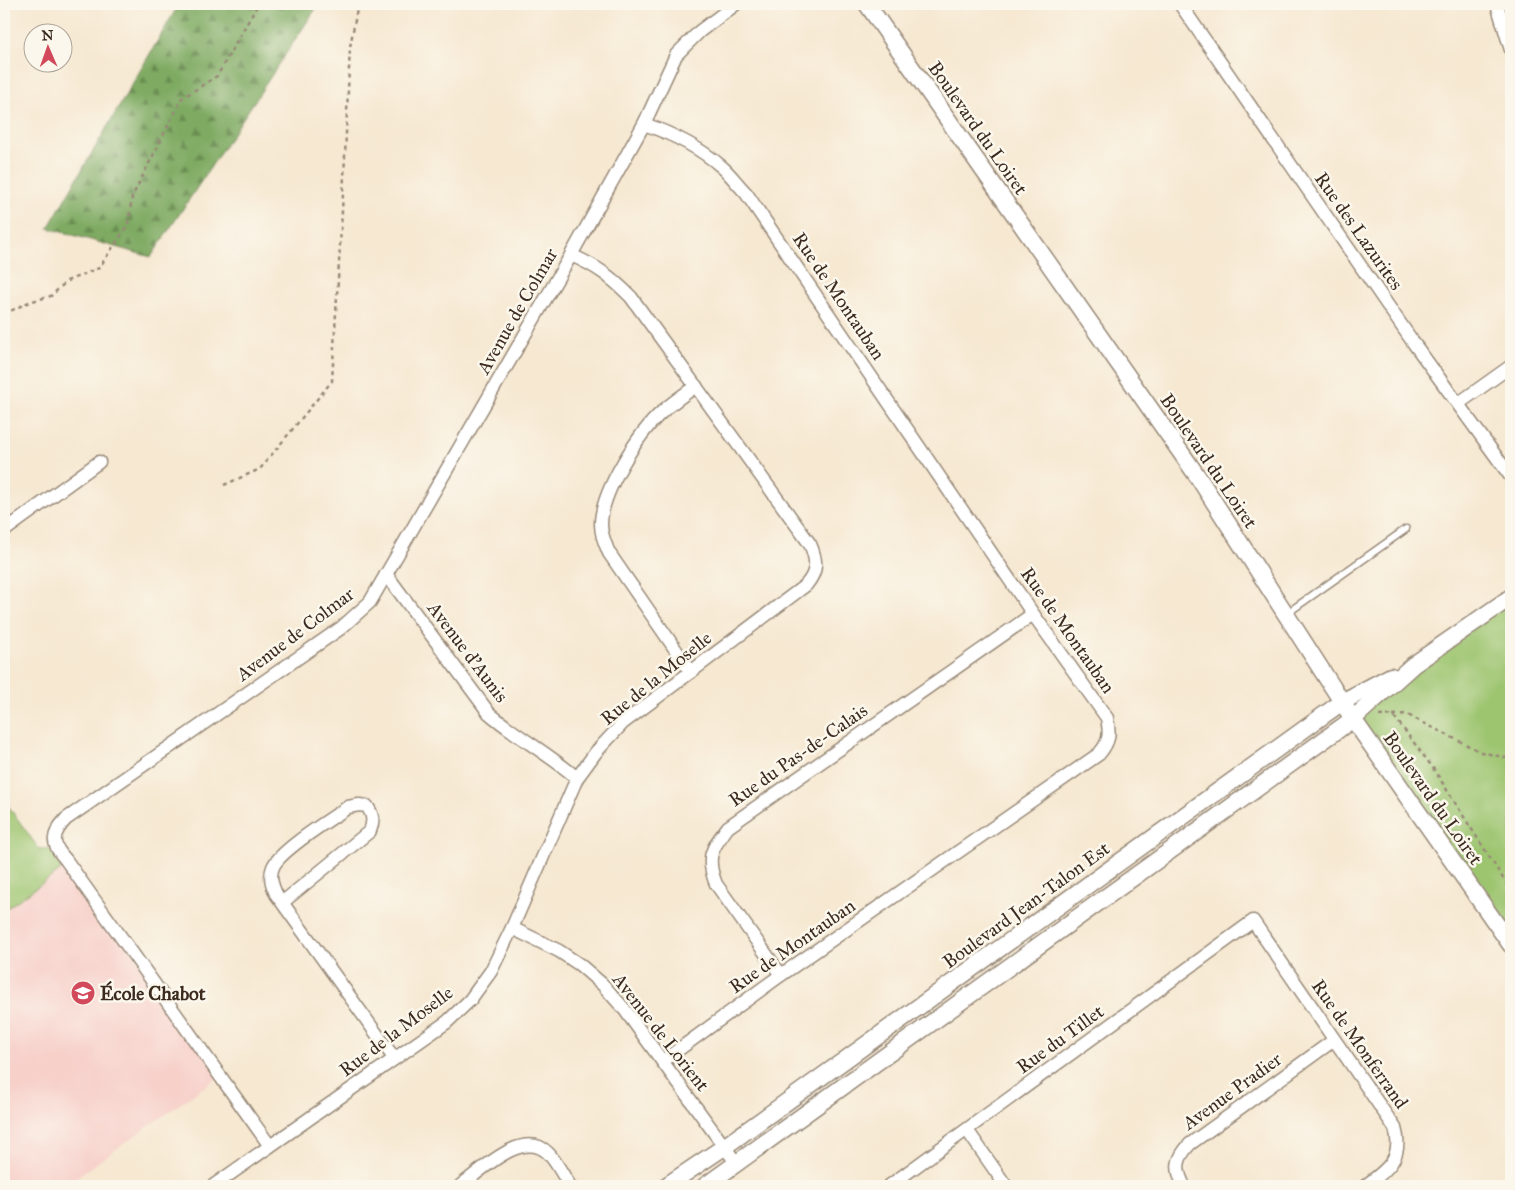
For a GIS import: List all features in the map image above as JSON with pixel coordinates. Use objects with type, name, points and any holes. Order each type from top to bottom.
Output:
[{"type":"street","name":"Avenue de Colmar","points":[[270,1146],[66,860],[56,849],[57,828],[66,818],[341,628],[370,602],[571,256],[644,124],[676,55],[700,30],[736,4]]},
{"type":"street","name":"Boulevard du Loiret","points":[[867,4],[1198,477],[1342,702],[1511,945]]},
{"type":"street","name":"Rue des Lazurites","points":[[1180,4],[1415,345],[1511,476]]},
{"type":"street","points":[[1497,4],[1511,50]]},
{"type":"street","name":"Rue de Montauban","points":[[644,124],[672,134],[692,146],[722,168],[746,193],[1033,614],[1107,718],[1109,732],[1107,744],[1099,754],[781,976],[663,1061]]},
{"type":"street","name":"Rue de la Moselle","points":[[213,1186],[446,1022],[470,1000],[490,971],[512,928],[578,778],[596,752],[623,724],[806,585],[816,569],[815,556],[810,544],[631,297],[596,266],[571,256]]},
{"type":"street","points":[[1459,403],[1511,366]]},
{"type":"street","points":[[691,672],[609,553],[602,538],[601,523],[603,507],[618,473],[640,437],[662,412],[696,386]]},
{"type":"street","points":[[4,530],[99,462]]},
{"type":"street","name":"Avenue d'Aunis","points":[[386,574],[489,713],[578,778]]},
{"type":"street","name":"Boulevard Jean-Talon Est","points":[[705,1186],[1353,718],[1413,665],[1511,597]]},
{"type":"street","name":"Rue du Pas-de-Calais","points":[[781,976],[716,884],[710,870],[711,857],[716,843],[728,827],[1033,614]]},
{"type":"street","name":"Boulevard Jean-Talon Est","points":[[666,1186],[1342,702],[1413,665]]},
{"type":"street","points":[[283,902],[370,831],[373,823],[373,814],[367,806],[348,807],[280,856],[272,869],[271,880],[276,894],[394,1058]]},
{"type":"street","name":"Rue de Monferrand","points":[[1253,921],[1395,1128],[1398,1138],[1396,1155],[1392,1163],[1383,1173],[1365,1186]]},
{"type":"street","name":"Rue du Tillet","points":[[889,1186],[1253,921]]},
{"type":"street","name":"Avenue de Lorient","points":[[512,928],[559,951],[603,985],[625,1010],[663,1061],[736,1164]]},
{"type":"street","name":"Avenue Pradier","points":[[1184,1186],[1178,1163],[1181,1154],[1190,1144],[1334,1040]]},
{"type":"street","points":[[967,1130],[1006,1186]]},
{"type":"street","points":[[460,1186],[509,1150],[530,1145],[539,1147],[548,1153],[570,1186]]},
{"type":"lane","points":[[1286,614],[1406,529]]},
{"type":"path","points":[[4,314],[29,302],[51,296],[67,281],[99,268],[128,225],[132,197],[182,98],[216,76],[258,4]]},
{"type":"path","points":[[224,484],[260,468],[332,381],[350,47],[358,4]]},
{"type":"path","points":[[1377,716],[1406,714],[1481,752],[1511,759]]},
{"type":"path","points":[[1393,715],[1433,768],[1511,891]]},
{"type":"shaded area","name":"École Chabot","points":[[66,860],[221,1075],[64,1186],[4,1186],[4,910],[60,871]]},
{"type":"green space","points":[[179,4],[319,4],[151,257],[48,228]]},
{"type":"green space","points":[[1511,596],[1511,945],[1353,719]]},
{"type":"green space","points":[[4,800],[39,849],[56,848],[66,860],[60,871],[4,910]]},
{"type":"place","name":"École Chabot","points":[[83,993]]}]
